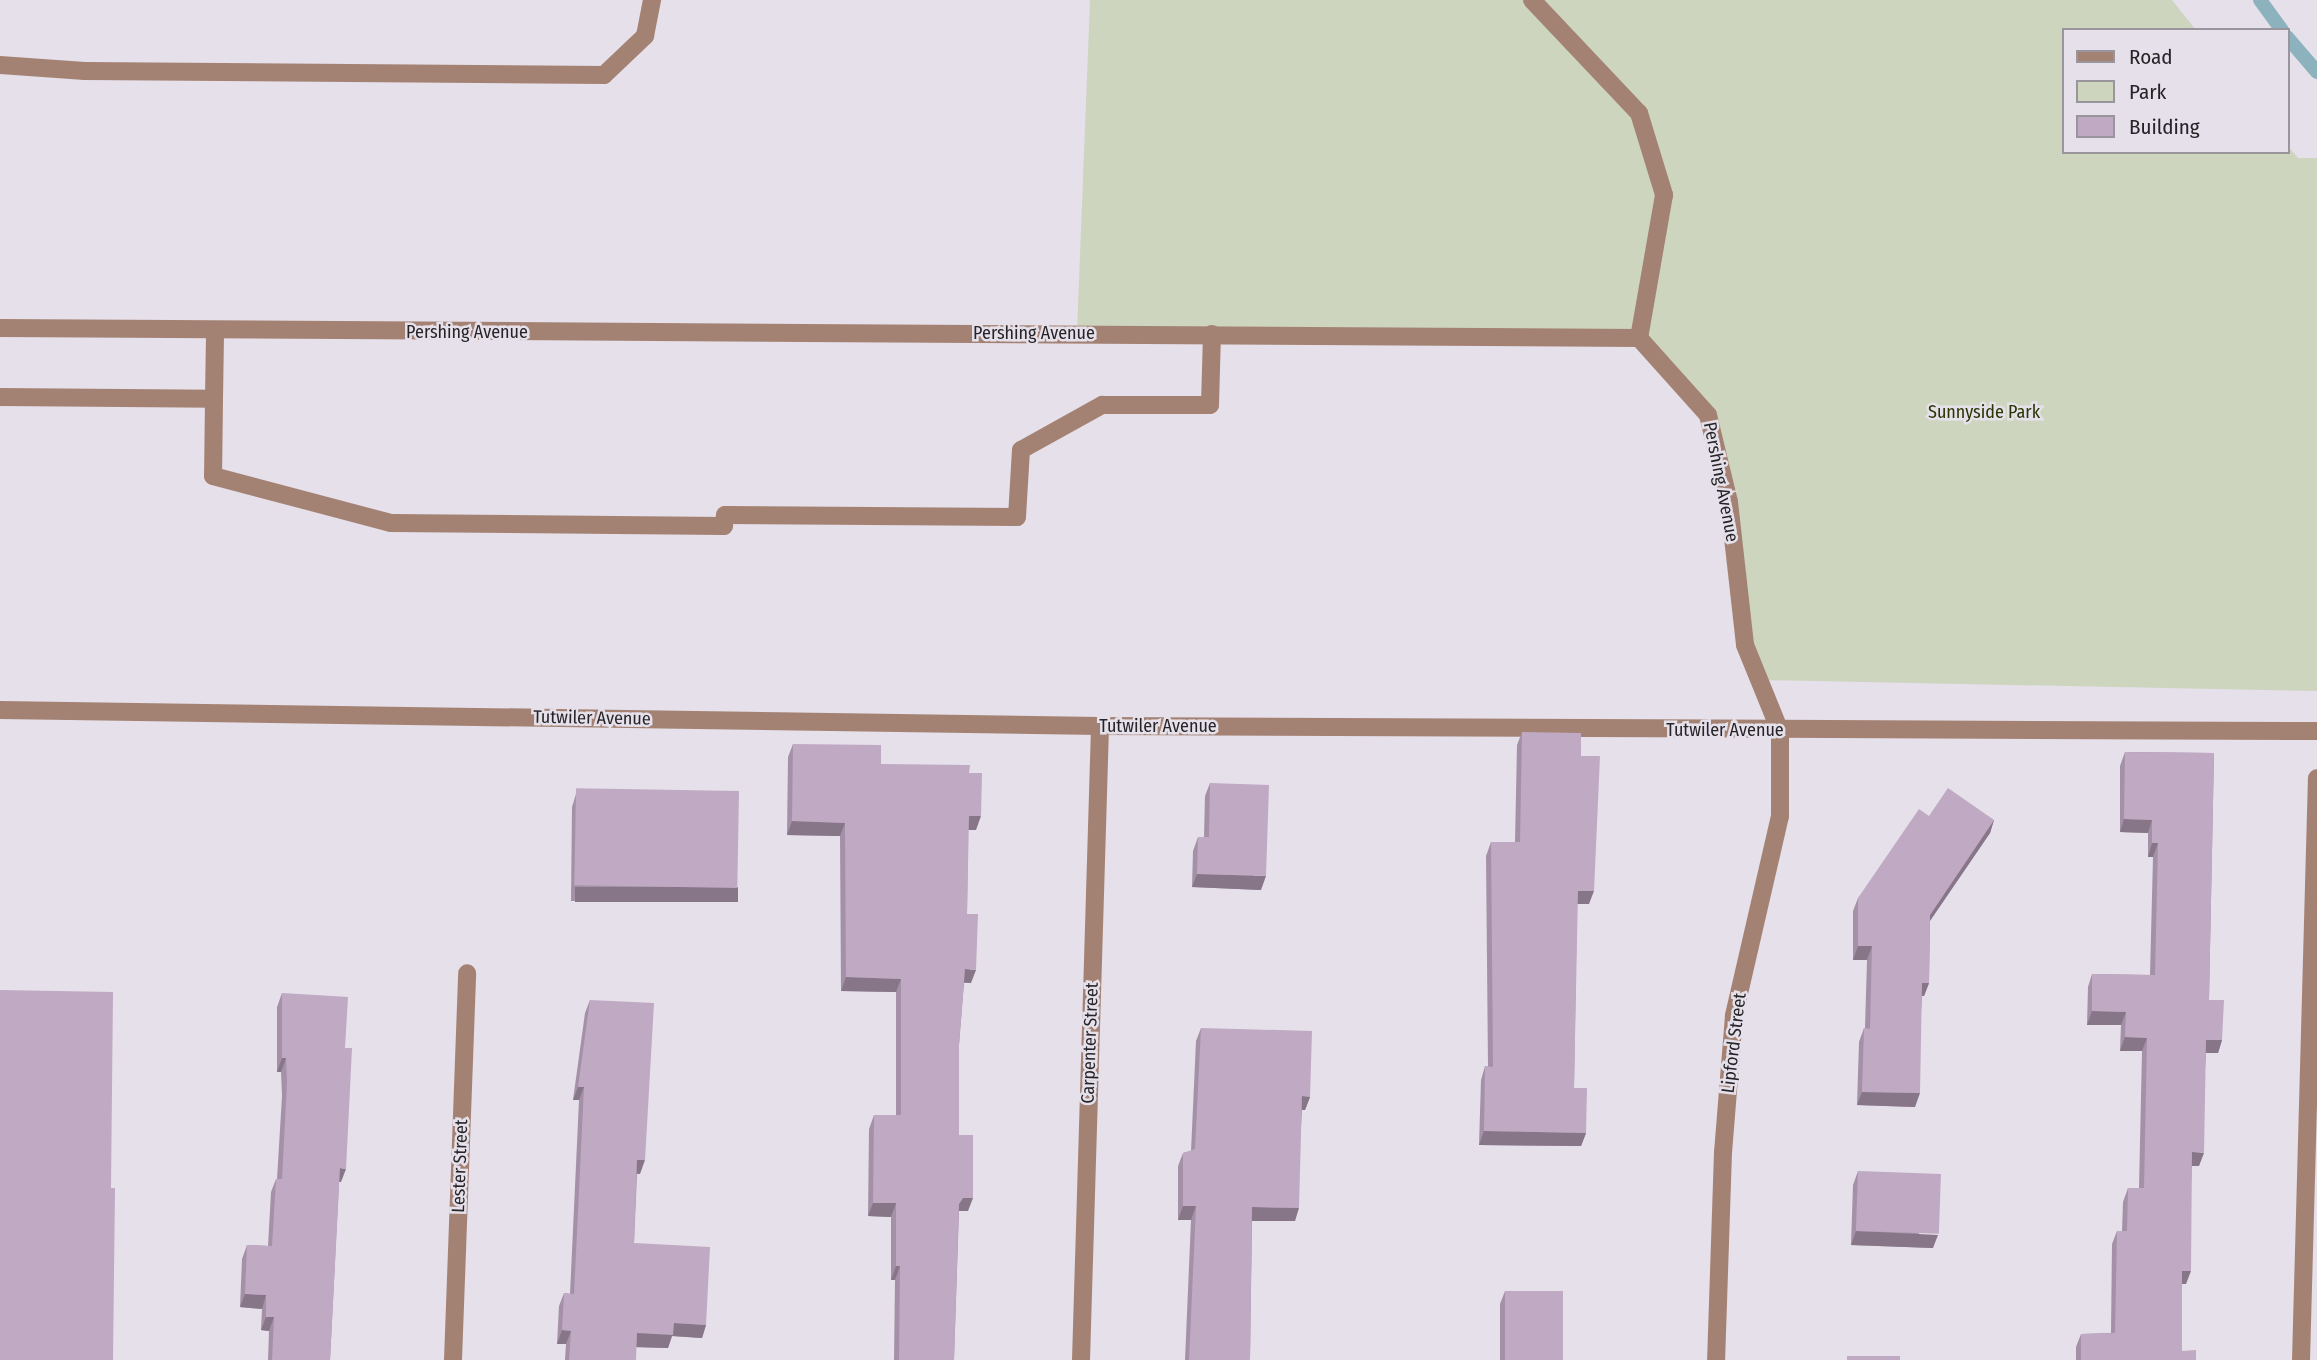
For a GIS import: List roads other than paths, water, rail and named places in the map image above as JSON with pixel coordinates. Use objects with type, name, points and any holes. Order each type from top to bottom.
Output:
[{"type":"street","points":[[0,65],[85,71],[604,75],[645,36],[652,0]]},
{"type":"street","points":[[1532,0],[1639,113],[1664,195],[1639,338]]},
{"type":"street","name":"Pershing Avenue","points":[[0,328],[215,332],[1212,334],[1639,338],[1708,415],[1729,502],[1745,645],[1780,731]]},
{"type":"street","points":[[215,332],[213,476],[391,523],[724,526],[725,515],[1017,517],[1021,450],[1102,405],[1210,405],[1212,334]]},
{"type":"street","points":[[0,397],[214,398]]},
{"type":"street","name":"Tutwiler Avenue","points":[[0,710],[1100,726],[1780,731],[2317,731]]},
{"type":"street","name":"Carpenter Street","points":[[1081,1360],[1100,726]]},
{"type":"street","name":"Lipford Street","points":[[1716,1360],[1723,1152],[1734,1016],[1780,816],[1780,731]]},
{"type":"street","points":[[2301,1360],[2317,778]]},
{"type":"street","name":"Lester Street","points":[[453,1360],[467,973]]},
{"type":"waterway","points":[[2260,0],[2281,28]]},
{"type":"waterway","points":[[2289,39],[2317,72]]},
{"type":"park label","name":"Sunnyside Park","points":[[1984,412]]}]
